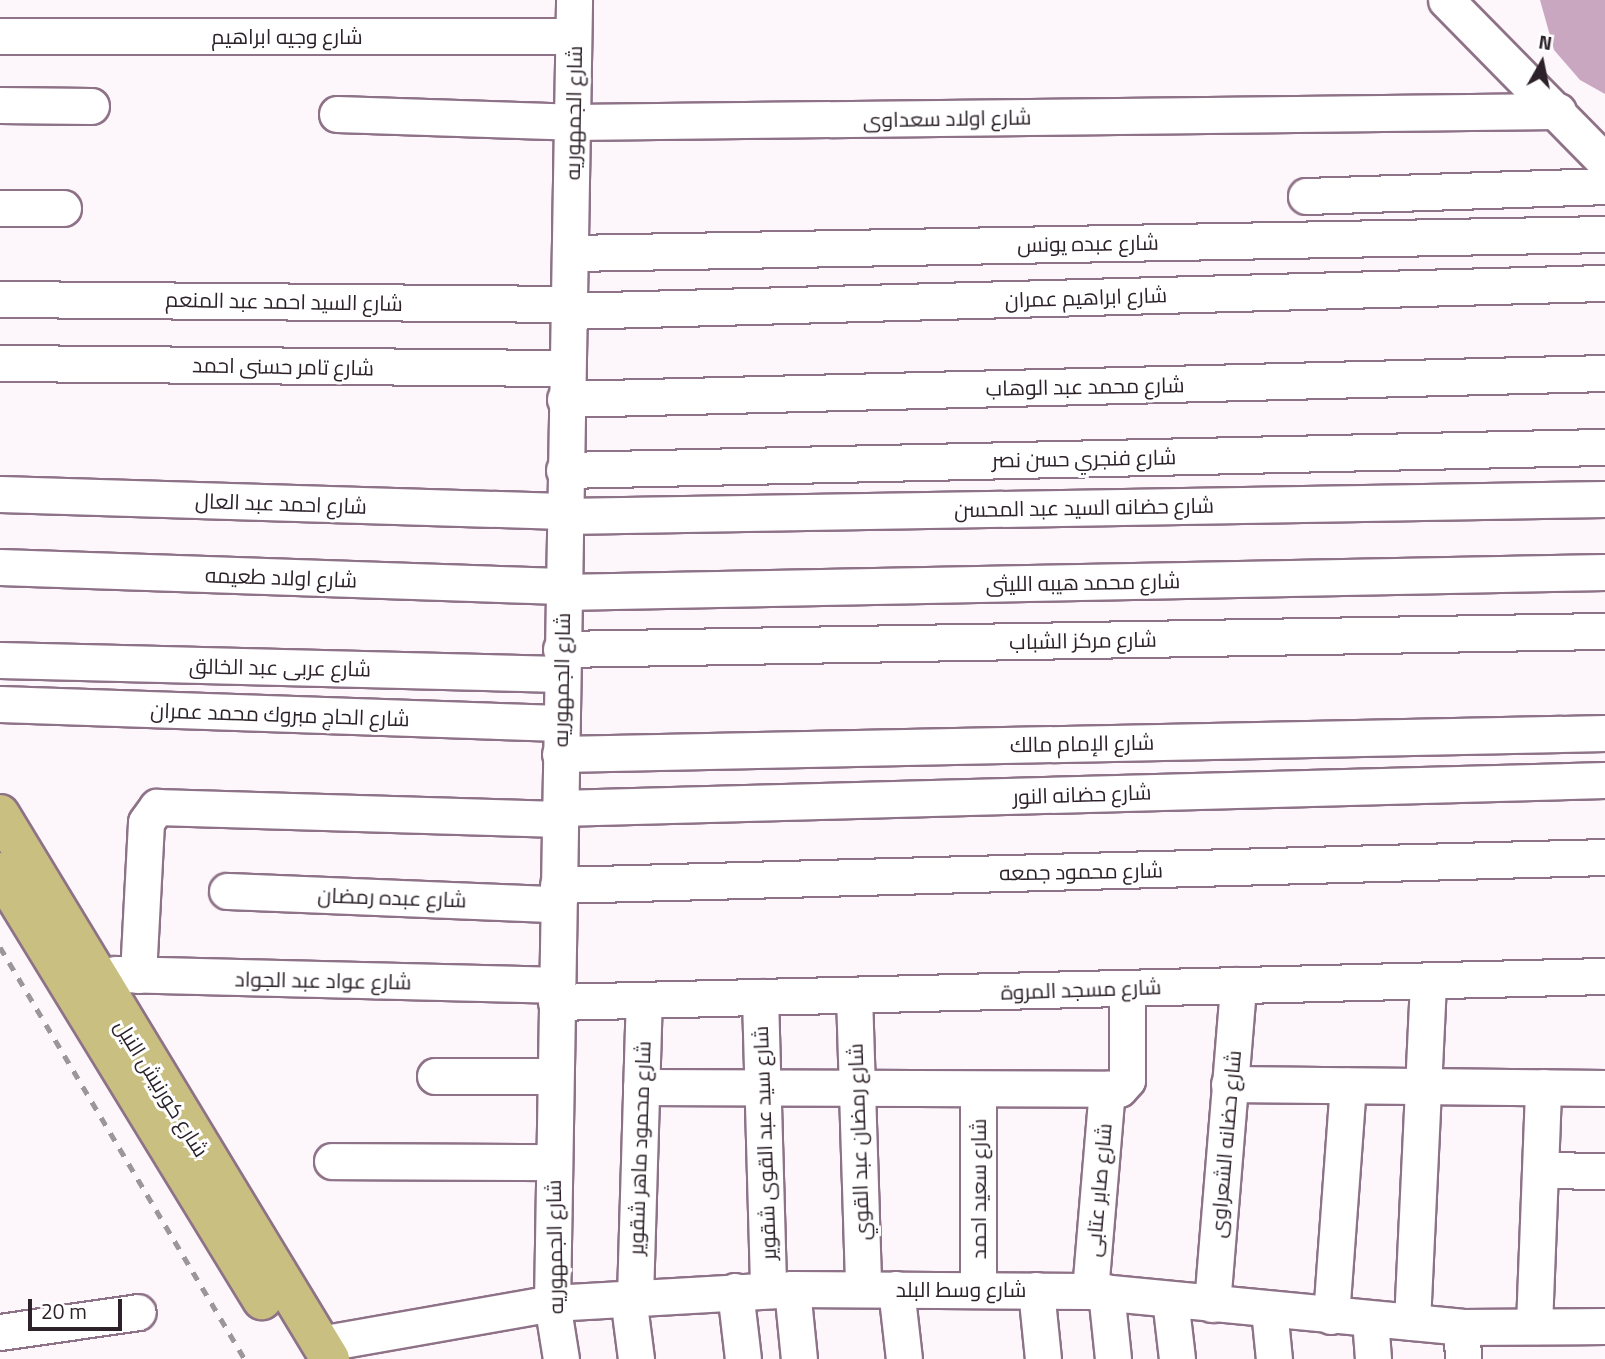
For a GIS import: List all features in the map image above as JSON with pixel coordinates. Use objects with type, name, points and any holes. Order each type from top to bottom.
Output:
[{"type":"main road","name":"شارع كورنيش النيل","points":[[0,814],[91,974],[316,1354]]},
{"type":"main road","name":"شارع كورنيش النيل","points":[[0,872],[119,1075],[316,1354]]},
{"type":"street","name":"شارع الجمهوريه","points":[[561,1359],[552,1303],[565,384],[571,253],[574,0]]},
{"type":"street","points":[[1446,0],[1558,111],[1605,162]]},
{"type":"street","name":"شارع وجيه ابراهيم","points":[[0,36],[573,36]]},
{"type":"street","points":[[0,105],[91,106]]},
{"type":"street","name":"شارع اولاد سعداوى","points":[[337,114],[572,122],[1558,111]]},
{"type":"street","points":[[1306,196],[1605,186]]},
{"type":"street","points":[[0,208],[63,208]]},
{"type":"street","name":"شارع عبده يونس","points":[[571,253],[1605,234]]},
{"type":"street","name":"شارع ابراهيم عمران","points":[[568,308],[1605,283]]},
{"type":"street","name":"شارع السيد احمد عبد المنعم","points":[[0,299],[568,308]]},
{"type":"street","name":"شارع تامر حسنى احمد","points":[[0,363],[565,384]]},
{"type":"street","name":"شارع محمد عبد الوهاب","points":[[565,384],[1605,373]]},
{"type":"street","name":"شارع فنجري حسن نصر","points":[[564,470],[1605,447]]},
{"type":"street","name":"شارع احمد عبد العال","points":[[0,494],[563,513]]},
{"type":"street","name":"شارع حضانه السيد عبد المحسن","points":[[563,513],[1605,499]]},
{"type":"street","name":"شارع اولاد طعيمه","points":[[0,567],[562,589]]},
{"type":"street","name":"شارع محمد هيبه الليثى","points":[[562,589],[1605,572]]},
{"type":"street","name":"شارع مركز الشباب","points":[[561,661],[1605,631]]},
{"type":"street","name":"شارع عربى عبد الخالق","points":[[0,660],[561,661]]},
{"type":"street","name":"شارع الحاج مبروك محمد عمران","points":[[0,704],[560,739]]},
{"type":"street","name":"شارع الإمام مالك","points":[[560,739],[1605,733]]},
{"type":"street","name":"شارع حضانه النور","points":[[138,975],[146,822],[157,807],[559,814],[1605,780]]},
{"type":"street","name":"شارع محمود جمعه","points":[[557,894],[1605,858]]},
{"type":"street","name":"شارع عبده رمضان","points":[[227,891],[557,894]]},
{"type":"street","name":"شارع عواد عبد الجواد","points":[[91,974],[556,993]]},
{"type":"street","name":"شارع مسجد المروة","points":[[556,993],[644,1000],[1605,976]]},
{"type":"street","points":[[1412,1322],[1428,981]]},
{"type":"street","name":"شارع حضانه الشعراوى","points":[[1212,1304],[1238,985]]},
{"type":"street","points":[[641,1087],[1107,1089],[1126,1084],[1127,988]]},
{"type":"street","name":"شارع رمضان عبد القوي","points":[[854,995],[857,1088],[879,1289],[904,1359]]},
{"type":"street","name":"شارع سيد عبد القوى شقوير","points":[[760,997],[765,1290]]},
{"type":"street","name":"شارع محمود ماهر شقوير","points":[[636,1359],[631,1297],[644,1000]]},
{"type":"street","points":[[435,1076],[555,1076]]},
{"type":"street","points":[[1229,1084],[1605,1088]]},
{"type":"street","points":[[1331,1316],[1348,1086]]},
{"type":"street","points":[[1534,1326],[1543,1087]]},
{"type":"street","name":"شارع سعيد احمد","points":[[978,1088],[978,1290]]},
{"type":"street","name":"شارع صابر عتابى","points":[[1107,1089],[1098,1291],[1113,1359]]},
{"type":"street","points":[[332,1161],[554,1162]]},
{"type":"street","points":[[1541,1170],[1605,1171]]},
{"type":"street","points":[[743,1359],[765,1290]]},
{"type":"street","points":[[765,1290],[799,1359]]},
{"type":"street","name":"شارع وسط البلد","points":[[316,1354],[552,1303],[765,1290],[1098,1291],[1269,1310],[1412,1322],[1462,1343],[1534,1326],[1605,1326]]},
{"type":"street","points":[[1035,1290],[1043,1359]]},
{"type":"street","points":[[1170,1299],[1177,1359]]},
{"type":"street","points":[[1269,1310],[1274,1359]]},
{"type":"street","points":[[0,1332],[138,1312]]},
{"type":"street","points":[[1370,1319],[1373,1359]]},
{"type":"shaded area","points":[[1540,0],[1605,0],[1605,94],[1580,80],[1554,50]]},
{"type":"railway","points":[[0,947],[245,1359]]}]
